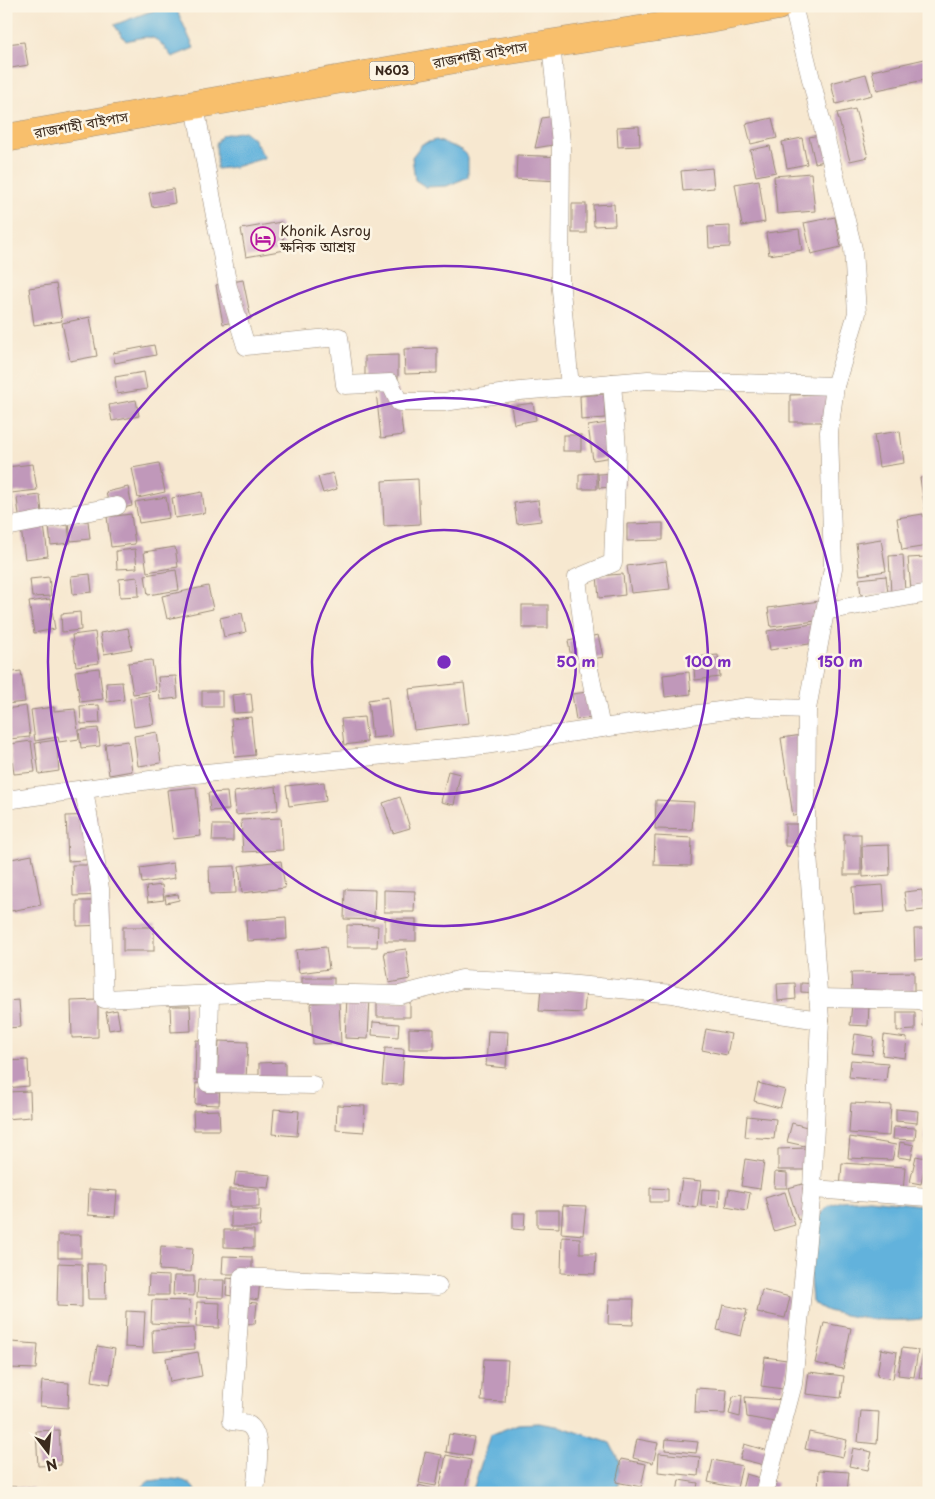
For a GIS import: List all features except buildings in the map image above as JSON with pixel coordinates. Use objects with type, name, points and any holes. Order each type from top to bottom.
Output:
[{"type":"highway","name":"রাজশাহী বাইপাস","points":[[6,138],[778,6]]},
{"type":"street","points":[[764,1493],[793,1384],[812,1189],[820,1020],[806,827],[807,710],[833,568],[829,432],[835,386],[857,313],[853,249],[793,6]]},
{"type":"street","points":[[551,44],[561,142],[560,279],[570,387]]},
{"type":"street","points":[[195,106],[228,287],[246,346],[339,337],[345,385],[390,383],[398,402],[444,402],[520,391],[648,380],[835,386]]},
{"type":"street","points":[[602,728],[586,654],[577,578],[613,563],[617,449],[612,383]]},
{"type":"street","points":[[6,527],[117,506]]},
{"type":"street","points":[[825,611],[929,593]]},
{"type":"street","points":[[6,800],[186,775],[485,745],[747,707],[807,710]]},
{"type":"street","points":[[84,789],[100,888],[104,999],[263,992],[400,995],[462,979],[556,983],[674,994],[730,1007],[820,1020]]},
{"type":"street","points":[[210,994],[208,1083],[313,1085]]},
{"type":"street","points":[[818,998],[919,1000],[929,1004]]},
{"type":"street","points":[[812,1189],[929,1198]]},
{"type":"street","points":[[255,1493],[257,1434],[248,1425],[232,1421],[242,1277],[438,1286]]},
{"type":"water","points":[[168,6],[175,6],[194,48],[172,57],[162,44],[153,38],[143,37],[126,41],[114,25],[146,13]]},
{"type":"water","points":[[244,131],[253,138],[265,158],[234,167],[217,169],[216,144],[222,135]]},
{"type":"water","points":[[436,140],[460,149],[468,157],[468,177],[447,186],[426,187],[415,180],[412,157],[422,144]]},
{"type":"water","points":[[870,1199],[929,1206],[929,1318],[891,1320],[853,1317],[828,1311],[812,1301],[810,1279],[817,1218],[828,1206],[841,1201]]},
{"type":"water","points":[[539,1423],[562,1427],[610,1443],[619,1461],[618,1485],[615,1493],[472,1493],[490,1435],[518,1424]]},
{"type":"water","points":[[167,1479],[184,1481],[191,1485],[196,1493],[135,1493],[149,1481]]},
{"type":"place","name":"Khonik Asroy ক্ষনিক আশ্রয়","points":[[263,239]]}]
